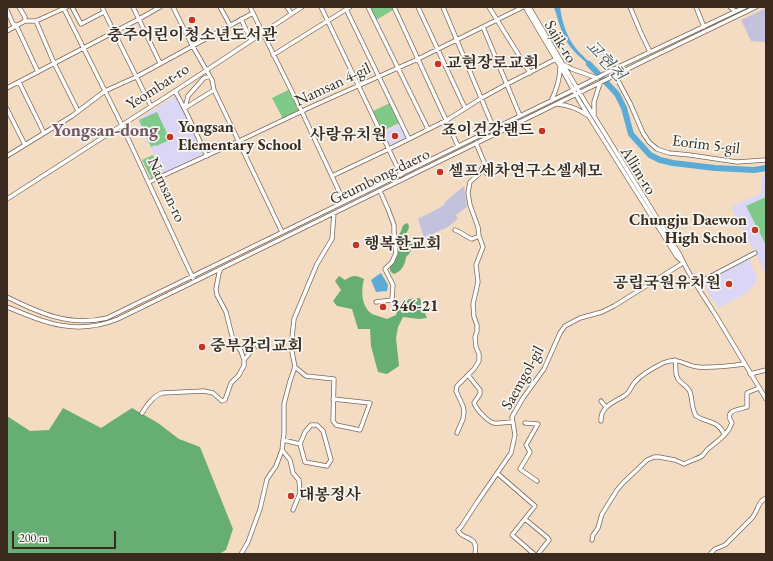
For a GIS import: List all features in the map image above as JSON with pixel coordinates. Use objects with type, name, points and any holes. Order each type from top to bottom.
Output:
[{"type":"street","points":[[20,7],[26,17],[25,21]]},
{"type":"street","points":[[72,7],[81,24],[104,12]]},
{"type":"street","points":[[102,7],[151,106]]},
{"type":"street","points":[[133,7],[160,63]]},
{"type":"street","points":[[7,88],[160,7]]},
{"type":"street","points":[[173,7],[212,80],[214,90],[282,232]]},
{"type":"street","points":[[220,7],[230,25]]},
{"type":"street","points":[[250,7],[302,112],[344,202]]},
{"type":"street","points":[[287,7],[291,14]]},
{"type":"street","name":"Yeombat-ro","points":[[7,199],[302,7]]},
{"type":"street","points":[[321,7],[401,175]]},
{"type":"street","points":[[368,7],[428,129]]},
{"type":"street","points":[[394,7],[458,146]]},
{"type":"street","points":[[418,7],[464,108]]},
{"type":"street","points":[[443,7],[480,99],[494,129]]},
{"type":"street","points":[[489,7],[530,73]]},
{"type":"street","name":"Namsan 4-gil","points":[[149,182],[418,59],[524,7]]},
{"type":"street","name":"Sajik-ro","points":[[524,7],[556,60],[562,65],[573,90]]},
{"type":"street","name":"Sajik-ro","points":[[529,7],[577,88]]},
{"type":"street","points":[[630,7],[650,52]]},
{"type":"street","points":[[696,7],[704,27]]},
{"type":"street","points":[[730,7],[736,12]]},
{"type":"street","name":"Geumbong-daero","points":[[7,297],[31,309],[57,317],[81,320],[98,320],[112,315],[401,175],[612,70],[745,7]]},
{"type":"street","name":"Geumbong-daero","points":[[7,307],[45,322],[90,327],[107,324],[756,7]]},
{"type":"street","points":[[7,31],[25,21],[36,21],[64,8]]},
{"type":"street","name":"Namsan-ro","points":[[64,8],[122,125],[195,281]]},
{"type":"street","points":[[273,55],[348,8],[378,77],[409,139]]},
{"type":"street","points":[[7,10],[13,24],[16,25],[38,72]]},
{"type":"street","points":[[7,156],[78,111],[105,91],[136,77],[253,13]]},
{"type":"street","points":[[241,19],[251,40]]},
{"type":"street","points":[[36,21],[54,63],[78,111]]},
{"type":"street","points":[[483,27],[520,116]]},
{"type":"street","points":[[332,176],[389,150],[447,120],[464,108],[507,84],[556,60]]},
{"type":"street","points":[[551,101],[560,78],[562,65],[597,78]]},
{"type":"street","name":"Eorim 5-gil","points":[[615,75],[630,103],[643,133],[649,142],[657,149],[669,153],[737,162],[766,160]]},
{"type":"street","points":[[185,108],[188,96],[204,78],[210,76]]},
{"type":"street","points":[[19,82],[44,133]]},
{"type":"street","points":[[594,116],[594,102],[600,83]]},
{"type":"street","name":"Allim-ro","points":[[577,88],[680,255],[683,263],[766,399]]},
{"type":"street","points":[[185,108],[214,90]]},
{"type":"street","name":"Allim-ro","points":[[573,90],[677,257],[683,263]]},
{"type":"street","points":[[175,91],[185,108],[207,156]]},
{"type":"street","points":[[556,104],[567,105],[580,110],[589,116]]},
{"type":"street","points":[[7,109],[25,145]]},
{"type":"street","points":[[476,143],[486,173]]},
{"type":"street","points":[[457,433],[463,419],[464,411],[456,391],[457,386],[479,361],[475,337],[477,325],[474,316],[473,304],[478,282],[476,265],[483,247],[470,205],[468,193],[470,182],[479,174],[484,165]]},
{"type":"street","points":[[376,302],[392,300],[393,285],[385,269],[392,262],[396,253],[394,225],[380,191]]},
{"type":"street","points":[[241,554],[248,542],[260,509],[267,479],[276,466],[282,450],[284,440],[284,404],[295,367],[291,347],[294,319],[317,264],[332,239],[334,213]]},
{"type":"street","points":[[456,230],[472,239],[479,236]]},
{"type":"street","points":[[696,284],[755,253]]},
{"type":"street","name":"Saemgol-gil","points":[[475,554],[475,546],[471,539],[463,536],[458,530],[511,453],[515,435],[512,417],[523,398],[544,369],[560,333],[565,326],[580,318],[602,312],[614,306],[683,263]]},
{"type":"street","points":[[142,412],[152,399],[162,392],[204,391],[213,393],[219,400],[225,400],[231,383],[242,371],[244,360],[241,351],[233,340],[226,312],[217,295],[216,289],[219,273],[222,268]]},
{"type":"street","points":[[244,360],[248,354],[251,344],[257,344],[258,347]]},
{"type":"street","points":[[602,421],[602,414],[606,407],[616,400],[626,396],[640,377],[663,363],[675,360],[698,367],[744,364]]},
{"type":"street","points":[[675,360],[676,375],[679,381],[689,389],[692,406],[696,416],[715,424],[722,429],[724,434]]},
{"type":"street","points":[[295,367],[306,376],[334,378],[333,421],[336,425],[360,430],[370,403],[334,399]]},
{"type":"street","points":[[750,374],[766,370]]},
{"type":"street","points":[[468,374],[480,390],[480,394],[474,403],[479,412],[494,423],[513,422]]},
{"type":"street","points":[[592,540],[593,535],[598,528],[602,514],[622,484],[647,460],[654,457],[659,457],[675,460],[684,464],[702,456],[722,438],[732,425],[730,417],[732,412],[747,407],[747,394],[759,388]]},
{"type":"street","points":[[602,401],[606,407]]},
{"type":"street","points":[[525,423],[538,424],[526,445],[529,450],[529,454],[520,468],[537,481]]},
{"type":"street","points":[[311,425],[317,425],[323,431],[331,460],[327,466],[305,462],[300,444],[305,432],[311,425]]},
{"type":"street","points":[[284,440],[300,444]]},
{"type":"street","points":[[282,450],[290,460],[293,473],[299,480],[300,493],[293,510]]},
{"type":"street","points":[[497,473],[534,505],[512,535],[534,554]]},
{"type":"street","points":[[710,554],[715,549],[724,545],[752,518],[762,500],[766,498]]},
{"type":"street","points":[[525,519],[550,540],[538,554]]},
{"type":"shaded area","points":[[766,8],[766,42],[751,41],[741,20]]},
{"type":"shaded area","name":"Yongsan Elementary School","points":[[176,97],[203,153],[164,173],[162,172],[138,121]]},
{"type":"shaded area","name":"사랑유치원","points":[[400,124],[407,139],[390,147],[383,132]]},
{"type":"shaded area","name":"Chungju Daewon High School","points":[[765,173],[766,274],[731,207],[761,193],[762,177]]},
{"type":"shaded area","points":[[464,186],[467,207],[456,215],[458,219],[448,227],[424,238],[418,219],[443,206],[446,201]]},
{"type":"shaded area","name":"공립국원유치원","points":[[749,259],[757,278],[754,285],[745,294],[718,308],[702,283]]},
{"type":"green space","points":[[370,7],[392,7],[393,10],[376,20]]},
{"type":"green space","points":[[288,90],[299,111],[283,119],[272,98]]},
{"type":"green space","points":[[390,103],[399,123],[383,131],[373,111]]},
{"type":"green space","points":[[157,112],[170,140],[151,147],[139,120]]},
{"type":"green space","points":[[153,155],[162,174],[152,179],[142,160]]},
{"type":"green space","points":[[766,197],[766,245],[746,206]]},
{"type":"green space","points":[[407,223],[409,227],[405,235],[407,240],[413,241],[414,245],[406,257],[403,267],[394,274],[390,271],[390,266],[395,260],[397,253],[396,238],[403,225]]},
{"type":"green space","points":[[339,276],[345,280],[354,276],[364,279],[362,293],[364,303],[368,311],[372,314],[387,319],[396,315],[398,309],[409,299],[420,298],[427,318],[419,319],[403,317],[398,327],[396,338],[399,366],[387,374],[378,372],[371,346],[370,329],[358,329],[352,309],[337,306],[333,301],[341,290],[335,281]]},
{"type":"green space","points":[[63,408],[101,428],[132,408],[158,423],[179,439],[200,447],[233,529],[226,550],[219,554],[7,554],[7,416],[30,431],[49,430]]},
{"type":"water","points":[[554,7],[560,7],[564,27],[577,50],[599,70],[593,70],[575,53],[569,45],[561,30]]},
{"type":"water","points":[[381,273],[388,285],[387,291],[376,292],[371,280]]},
{"type":"waterway","name":"교현천","points":[[589,64],[617,94],[624,108],[631,134],[650,155],[660,160],[673,163],[715,168],[754,170],[766,168]]},
{"type":"place","name":"충주어린이청소년도서관","points":[[192,20]]},
{"type":"place","name":"교현장로교회","points":[[438,64]]},
{"type":"place","name":"죠이건강랜드","points":[[542,131]]},
{"type":"place","name":"사랑유치원","points":[[395,136]]},
{"type":"place","name":"Yongsan Elementary School","points":[[170,137]]},
{"type":"place","name":"셀프세차연구소셀세모","points":[[440,172]]},
{"type":"place","name":"Chungju Daewon High School","points":[[755,230]]},
{"type":"place","name":"행복한교회","points":[[356,245]]},
{"type":"place","name":"공립국원유치원","points":[[729,284]]},
{"type":"place","name":"346-21","points":[[383,307]]},
{"type":"place","name":"중부감리교회","points":[[202,347]]},
{"type":"place","name":"대봉정사","points":[[291,496]]},
{"type":"district","name":"Yongsan-dong","points":[[105,131]]}]
